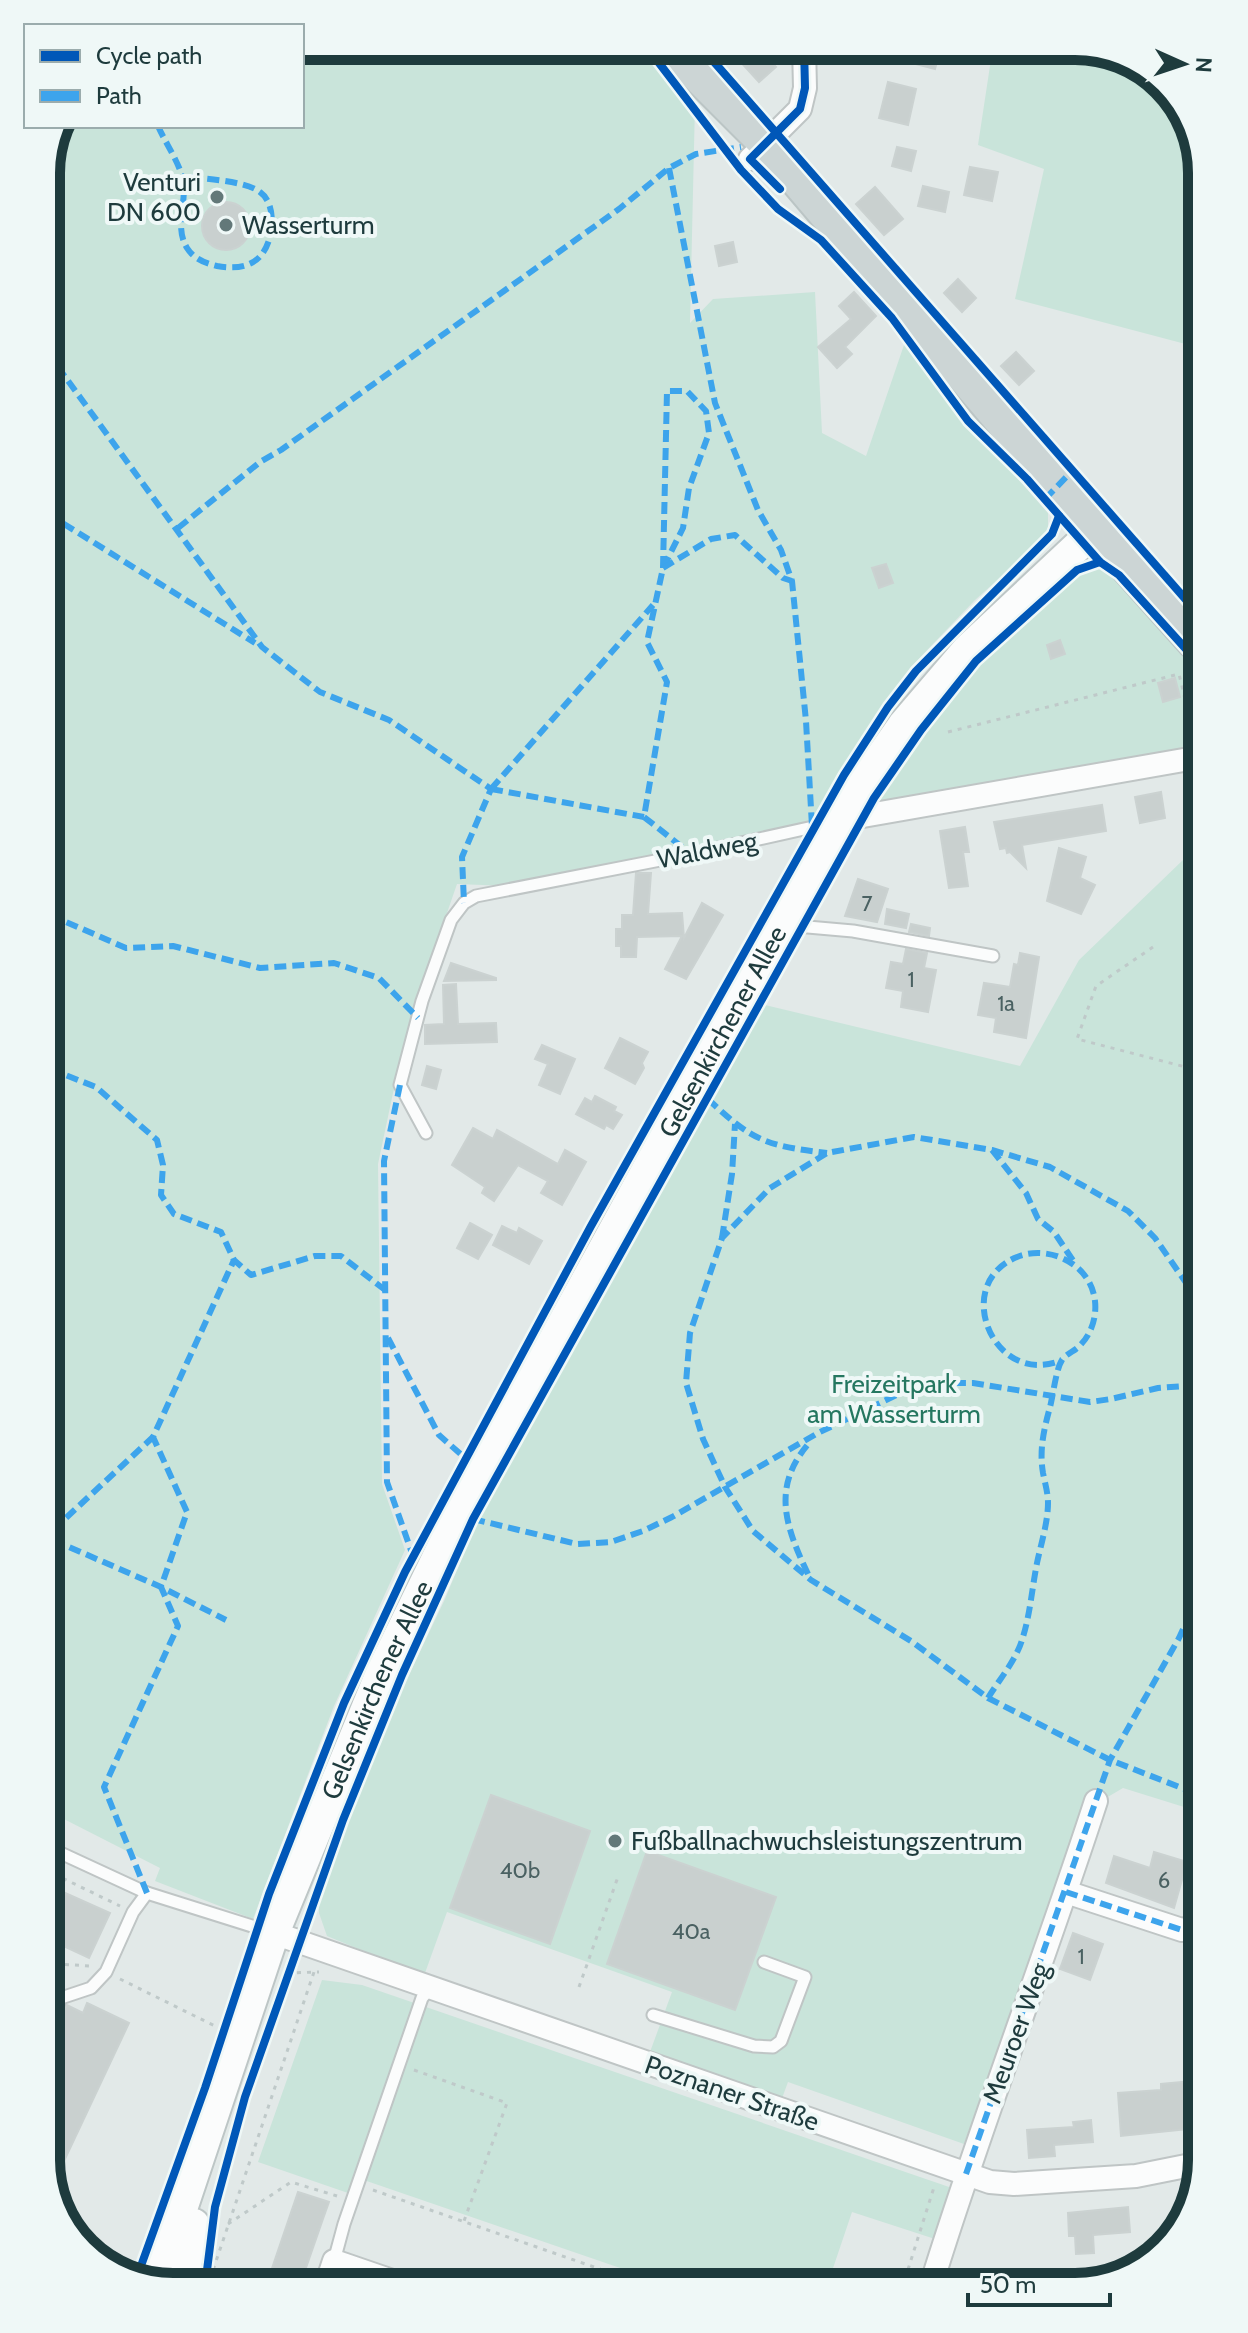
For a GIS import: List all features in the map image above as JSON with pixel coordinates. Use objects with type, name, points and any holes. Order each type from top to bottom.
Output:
[{"type":"main road","points":[[679,60],[700,95],[758,151],[802,212],[846,240],[1188,634]]},
{"type":"main road","name":"Gelsenkirchener Allee","points":[[161,2272],[274,1933],[341,1765],[422,1584],[460,1511],[840,820],[903,725],[967,650],[1095,530]]},
{"type":"main road","name":"Gelsenkirchener Allee","points":[[185,2273],[213,2120]]},
{"type":"street","points":[[758,151],[800,109],[805,88],[804,60]]},
{"type":"street","name":"Waldweg","points":[[840,820],[1188,759]]},
{"type":"street","name":"Meuroer Weg","points":[[935,2273],[966,2174],[1096,1801]]},
{"type":"street","points":[[1066,1892],[1182,1930],[1188,1928]]},
{"type":"street","name":"Poznaner Straße","points":[[274,1933],[990,2182],[1014,2184],[1136,2176],[1188,2166]]},
{"type":"street","points":[[330,2273],[334,2261],[369,2273]]},
{"type":"lane","name":"Waldweg","points":[[426,1133],[400,1085],[422,1001],[451,920],[464,903],[476,896],[797,832],[840,820]]},
{"type":"lane","points":[[781,925],[853,931],[993,956]]},
{"type":"lane","points":[[60,1853],[147,1893],[274,1933]]},
{"type":"lane","points":[[60,2000],[91,1988],[106,1972],[133,1912],[147,1893]]},
{"type":"lane","points":[[653,2015],[754,2046],[773,2047],[781,2041],[805,1977],[764,1962]]},
{"type":"lane","points":[[334,2261],[422,1998],[431,1987]]},
{"type":"path","points":[[948,732],[1179,674],[1188,712]]},
{"type":"path","points":[[1153,947],[1096,986],[1077,1039],[1188,1068]]},
{"type":"path","points":[[579,1987],[619,1874]]},
{"type":"path","points":[[60,1964],[93,1966],[224,2030]]},
{"type":"path","points":[[212,2273],[314,1971]]},
{"type":"path","points":[[399,2065],[507,2103],[463,2221]]},
{"type":"path","points":[[907,2273],[941,2166]]},
{"type":"path","points":[[228,2224],[291,2182],[352,2201]]},
{"type":"path","points":[[358,2184],[611,2273]]},
{"type":"green space","points":[[304,60],[656,60],[695,104],[690,323],[713,299],[815,292],[822,433],[866,456],[905,342],[959,412],[1048,513],[1048,528],[1040,542],[975,600],[910,668],[812,823],[508,886],[457,884],[419,994],[378,1164],[382,1484],[405,1550],[334,1706],[253,1919],[155,1881],[160,1868],[60,1817],[60,165],[64,144],[70,128],[304,128]]},
{"type":"green space","points":[[991,60],[1097,62],[1132,75],[1144,83],[1144,104],[1165,104],[1173,116],[1186,151],[1188,345],[1015,299],[1044,169],[978,145]]},
{"type":"green space","points":[[1100,566],[1115,575],[1188,658],[1188,752],[872,806],[923,730],[978,663],[1078,573]]},
{"type":"green space","name":"Freizeitpark am Wasserturm","points":[[1188,859],[1188,1808],[1123,1788],[1106,1798],[1089,1792],[964,2144],[788,2082],[781,2101],[407,1969],[327,1936],[319,1913],[319,1893],[388,1719],[445,1599],[478,1519],[765,1005],[1020,1066],[1079,960],[1183,860]],"holes":[[[491,1795],[590,1831],[550,1944],[450,1908]],[[647,1852],[775,1897],[735,2010],[607,1964]],[[447,1912],[672,1992],[650,2052],[425,1973]]]},
{"type":"green space","points":[[322,1980],[362,1985],[952,2188],[935,2239],[852,2212],[831,2273],[635,2273],[355,2177],[348,2193],[258,2162]]},
{"type":"building","points":[[739,60],[770,60],[776,67],[759,82]]},
{"type":"building","points":[[913,60],[937,60],[935,69],[912,63]]},
{"type":"building","points":[[888,82],[916,89],[908,125],[879,118]]},
{"type":"building","points":[[897,147],[916,151],[911,171],[892,166]]},
{"type":"building","points":[[970,167],[998,172],[992,201],[964,195]]},
{"type":"building","points":[[923,186],[949,192],[945,212],[918,206]]},
{"type":"building","points":[[875,187],[903,219],[884,235],[856,204]]},
{"type":"building","name":"Wasserturm","points":[[226,202],[243,209],[250,226],[243,243],[226,250],[209,243],[202,226],[209,209]]},
{"type":"building","points":[[733,242],[737,262],[719,266],[715,246]]},
{"type":"building","points":[[958,279],[976,298],[962,312],[944,293]]},
{"type":"building","points":[[854,292],[876,316],[845,347],[852,354],[837,368],[818,347],[851,319],[839,306]]},
{"type":"building","points":[[1016,352],[1034,371],[1019,385],[1001,366]]},
{"type":"building","points":[[886,564],[893,583],[879,588],[872,568]]},
{"type":"building","points":[[1060,640],[1065,654],[1051,659],[1047,645]]},
{"type":"building","points":[[1175,678],[1180,697],[1163,702],[1158,683]]},
{"type":"building","points":[[1161,792],[1165,818],[1140,823],[1135,797]]},
{"type":"building","points":[[1102,805],[1106,831],[1022,845],[1026,868],[1010,852],[1007,853],[1006,848],[1000,849],[994,822]]},
{"type":"building","points":[[965,827],[969,852],[963,852],[968,886],[949,888],[940,831]]},
{"type":"building","points":[[1059,848],[1086,857],[1080,878],[1095,885],[1081,914],[1047,901]]},
{"type":"building","points":[[636,873],[651,873],[648,914],[682,913],[684,938],[702,903],[723,915],[686,979],[665,969],[682,936],[637,937],[636,957],[621,957],[621,946],[616,946],[616,929],[622,929],[622,915],[633,915]]},
{"type":"building","points":[[858,879],[888,889],[877,922],[845,916]]},
{"type":"building","points":[[887,909],[909,914],[906,928],[885,924]]},
{"type":"building","points":[[911,924],[930,928],[929,936],[909,932]]},
{"type":"building","points":[[906,949],[927,953],[924,968],[936,970],[928,1012],[901,1007],[903,991],[886,988],[891,962],[903,964]]},
{"type":"building","points":[[1020,953],[1039,957],[1026,1038],[994,1032],[996,1018],[978,1015],[984,983],[1010,987],[1014,964],[1018,965]]},
{"type":"building","points":[[451,963],[496,978],[496,980],[444,981]]},
{"type":"building","points":[[456,984],[458,1024],[496,1023],[497,1042],[425,1044],[425,1025],[444,1024],[443,985]]},
{"type":"building","points":[[620,1038],[648,1052],[635,1084],[605,1068]]},
{"type":"building","points":[[542,1045],[575,1059],[560,1094],[539,1085],[548,1064],[535,1059]]},
{"type":"building","points":[[427,1066],[441,1070],[436,1089],[422,1085]]},
{"type":"building","points":[[595,1096],[616,1107],[614,1111],[622,1115],[613,1129],[606,1125],[604,1129],[576,1114],[585,1098],[592,1102]]},
{"type":"building","points":[[473,1128],[493,1139],[497,1130],[558,1164],[565,1150],[586,1162],[562,1205],[541,1193],[548,1181],[518,1165],[494,1201],[482,1193],[485,1187],[452,1165]]},
{"type":"building","points":[[470,1223],[492,1235],[478,1259],[457,1248]]},
{"type":"building","points":[[502,1226],[517,1233],[519,1228],[542,1241],[529,1264],[493,1245]]},
{"type":"building","points":[[491,1795],[590,1831],[550,1944],[450,1908]]},
{"type":"building","points":[[647,1851],[776,1897],[735,2010],[607,1964]]},
{"type":"building","points":[[1154,1852],[1187,1862],[1174,1908],[1106,1883],[1114,1856],[1150,1868]]},
{"type":"building","points":[[60,1891],[110,1913],[89,1958],[60,1944]]},
{"type":"building","points":[[1073,1933],[1103,1944],[1090,1980],[1060,1969]]},
{"type":"building","points":[[87,2003],[129,2023],[61,2168],[60,2045],[63,2039],[60,2038],[60,2017],[67,2005],[83,2013]]},
{"type":"building","points":[[1188,2081],[1188,2129],[1121,2136],[1118,2093],[1161,2090],[1161,2084]]},
{"type":"building","points":[[1091,2120],[1093,2142],[1054,2145],[1055,2156],[1029,2158],[1027,2130],[1074,2127],[1073,2122]]},
{"type":"building","points":[[298,2192],[329,2202],[304,2273],[270,2273]]},
{"type":"building","points":[[1128,2207],[1130,2232],[1093,2235],[1094,2253],[1076,2254],[1075,2236],[1069,2236],[1068,2213]]},
{"type":"marked path","points":[[159,128],[182,176]]},
{"type":"marked path","points":[[178,528],[260,462],[619,209],[669,168],[696,154],[741,147]]},
{"type":"marked path","points":[[669,168],[715,403],[758,510],[781,550],[792,581],[806,721],[812,826]]},
{"type":"marked path","points":[[182,176],[244,185],[265,197],[271,213],[271,231],[266,248],[258,259],[242,266],[223,267],[204,262],[190,252],[181,230],[182,176]]},
{"type":"marked path","points":[[60,370],[262,647],[320,692],[389,720],[491,789],[462,857],[464,903]]},
{"type":"marked path","points":[[663,568],[667,391],[687,391],[706,411],[709,433],[689,488],[683,528],[663,568],[647,642],[667,682],[644,817],[691,854]]},
{"type":"marked path","points":[[1045,499],[1073,470]]},
{"type":"marked path","points":[[60,521],[255,643]]},
{"type":"marked path","points":[[663,568],[711,539],[735,535],[783,578],[792,581]]},
{"type":"marked path","points":[[491,789],[653,605]]},
{"type":"marked path","points":[[491,789],[644,817]]},
{"type":"marked path","points":[[60,919],[126,948],[173,946],[260,968],[334,963],[379,978],[418,1018]]},
{"type":"marked path","points":[[60,1073],[96,1087],[157,1140],[163,1165],[161,1195],[174,1214],[221,1232],[234,1260],[251,1275],[315,1256],[341,1256],[385,1290]]},
{"type":"marked path","points":[[400,1085],[384,1161],[387,1482],[413,1556]]},
{"type":"marked path","points":[[708,1099],[749,1133],[762,1139],[789,1148],[827,1153]]},
{"type":"marked path","points":[[722,1238],[732,1174],[735,1124]]},
{"type":"marked path","points":[[1188,1286],[1155,1238],[1128,1211],[1050,1167],[992,1150],[914,1137],[827,1153],[770,1188],[722,1238],[690,1333],[686,1383],[703,1439],[725,1487],[753,1531],[811,1580],[911,1641],[988,1698],[1110,1760],[1188,1790]]},
{"type":"marked path","points":[[992,1150],[1026,1193],[1038,1219],[1054,1232],[1074,1262]]},
{"type":"marked path","points":[[988,1698],[1016,1655],[1027,1621],[1047,1518],[1042,1448],[1058,1370],[1063,1359],[1089,1334],[1095,1308],[1092,1288],[1077,1267],[1055,1255],[1042,1253],[1017,1257],[997,1270],[986,1289],[984,1309],[989,1330],[1000,1347],[1017,1360],[1038,1365],[1062,1360]]},
{"type":"marked path","points":[[147,1893],[104,1787],[178,1626],[161,1587],[187,1512],[153,1437],[234,1260]]},
{"type":"marked path","points":[[388,1338],[439,1435],[465,1458]]},
{"type":"marked path","points":[[473,1519],[577,1544],[611,1542],[672,1517],[818,1433],[909,1389],[945,1383],[973,1383],[1090,1402],[1158,1388],[1188,1386]]},
{"type":"marked path","points":[[60,1523],[153,1437]]},
{"type":"marked path","points":[[808,1574],[788,1523],[786,1490],[790,1474],[810,1442]]},
{"type":"marked path","points":[[60,1543],[161,1587],[226,1620]]},
{"type":"marked path","points":[[966,2174],[1110,1760],[1188,1619]]},
{"type":"marked path","points":[[1066,1892],[1182,1930],[1188,1928]]},
{"type":"cycle path","points":[[657,60],[741,170],[778,209],[821,240],[892,318],[968,421],[1027,479],[1100,562],[1119,575],[1188,651]]},
{"type":"cycle path","points":[[712,60],[1188,602]]},
{"type":"cycle path","points":[[780,189],[750,159],[800,109],[805,88],[804,60]]},
{"type":"cycle path","points":[[140,2268],[205,2088],[269,1894],[344,1703],[405,1572],[591,1226],[844,775],[888,707],[916,671],[1052,534],[1059,516]]},
{"type":"cycle path","points":[[207,2273],[215,2207],[245,2097],[343,1820],[402,1675],[473,1519],[874,798],[921,730],[976,661],[1077,570],[1100,562]]},
{"type":"place","name":"Venturi DN 600","points":[[217,197]]},
{"type":"place","name":"Wasserturm","points":[[226,225]]},
{"type":"place","name":"Fußballnachwuchsleistungszentrum","points":[[615,1841]]}]
